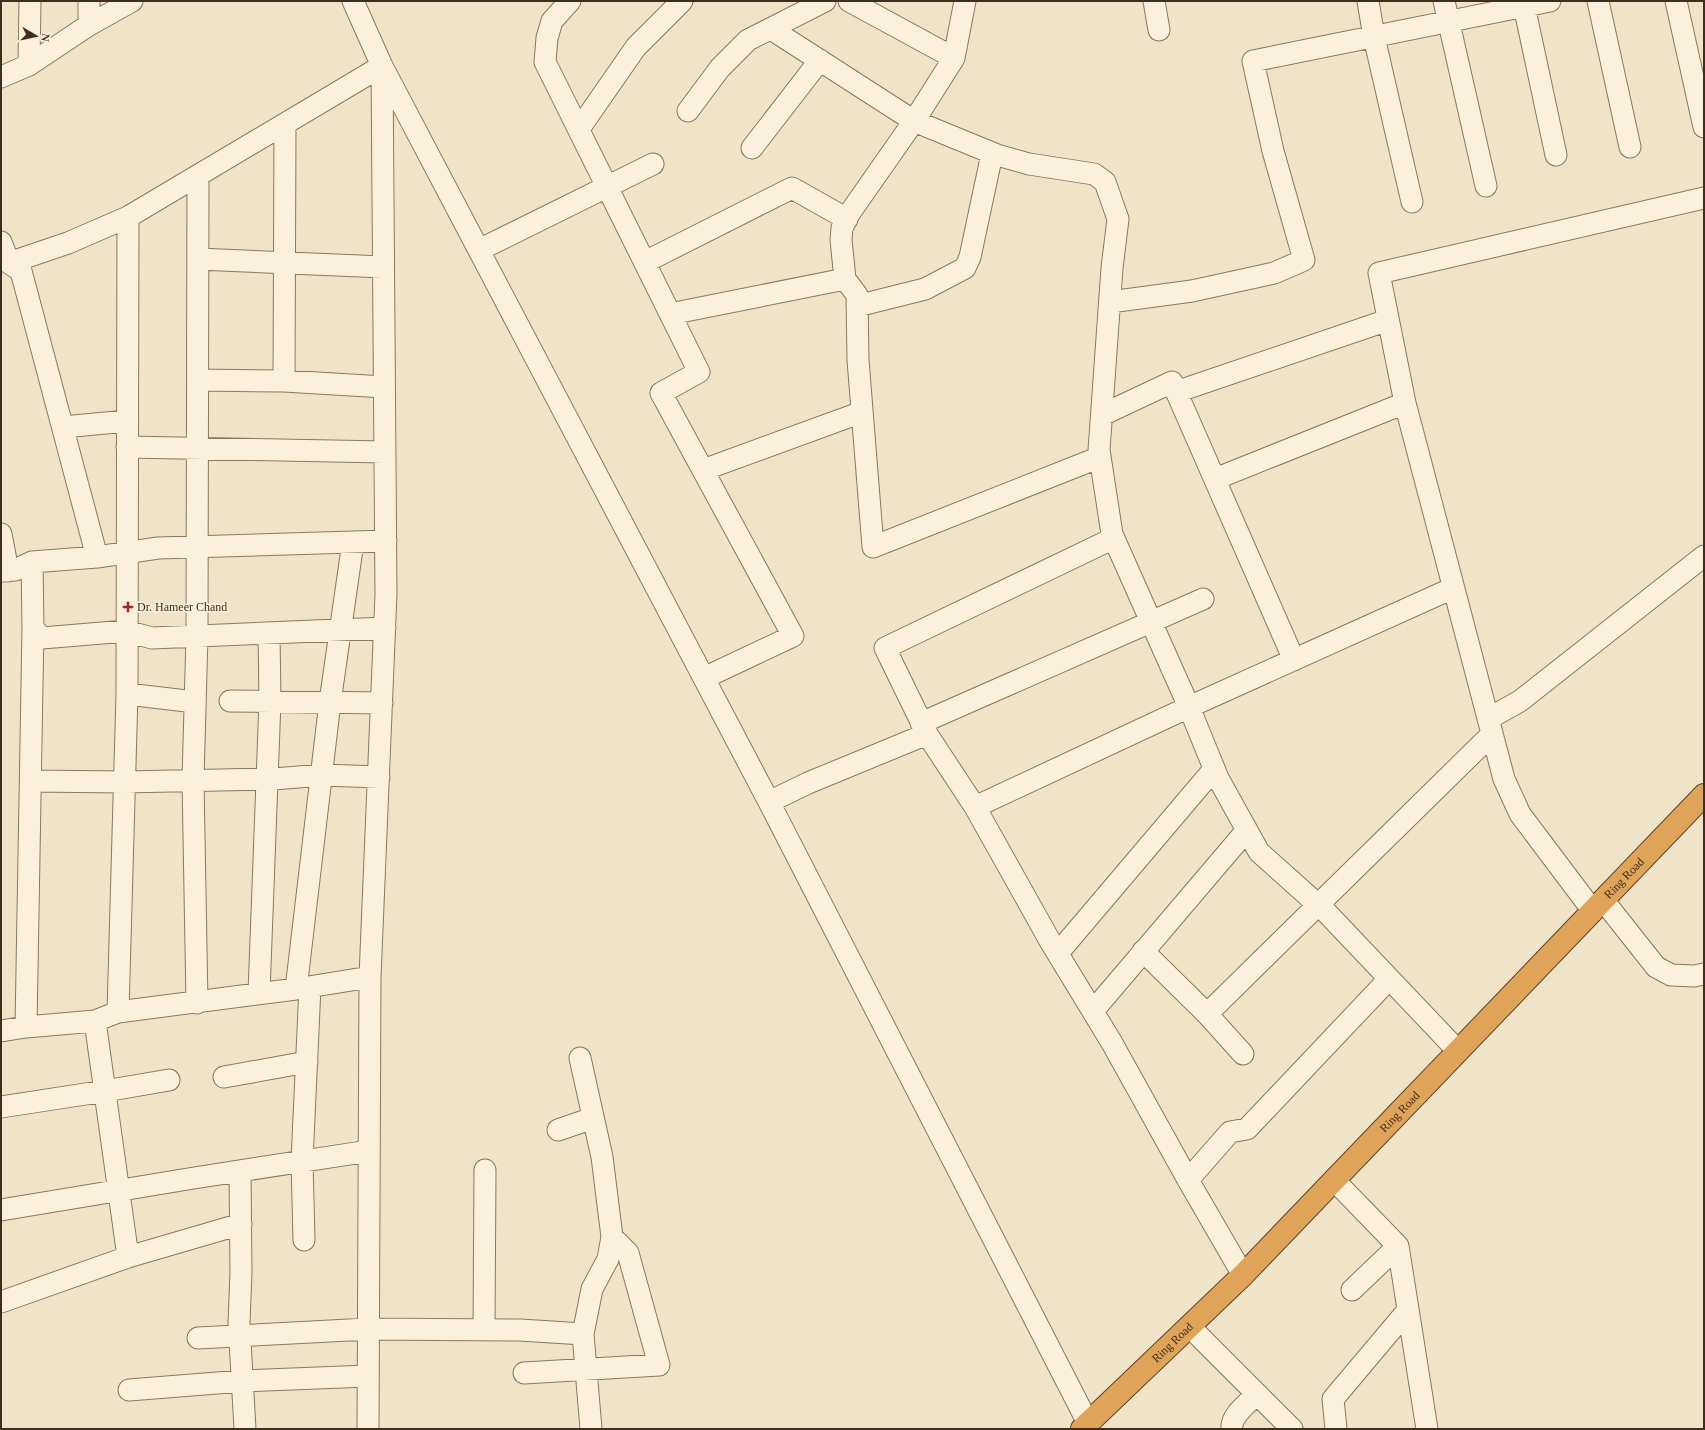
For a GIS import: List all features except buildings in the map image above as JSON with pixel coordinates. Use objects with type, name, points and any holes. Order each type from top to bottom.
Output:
[{"type":"highway","name":"Ring Road","points":[[1085,1426],[1244,1275],[1704,795]]},
{"type":"street","points":[[29,65],[30,1]]},
{"type":"street","points":[[89,1],[89,25]]},
{"type":"street","points":[[1,77],[29,65],[89,25],[132,1]]},
{"type":"street","points":[[353,1],[382,66],[769,802],[1085,1426]]},
{"type":"street","points":[[570,1],[552,21],[547,38],[545,62],[699,372],[661,393],[793,636],[704,678]]},
{"type":"street","points":[[579,130],[636,47],[682,1]]},
{"type":"street","points":[[688,111],[720,68],[748,40],[825,1]]},
{"type":"street","points":[[849,1],[954,58]]},
{"type":"street","points":[[965,1],[954,58],[914,121],[842,228],[840,240],[845,279],[857,295],[858,360],[873,547],[1100,457]]},
{"type":"street","points":[[1154,1],[1159,30]]},
{"type":"street","points":[[1368,1],[1374,37],[1412,202]]},
{"type":"street","points":[[1444,1],[1486,186]]},
{"type":"street","points":[[1110,302],[1192,291],[1274,273],[1304,260],[1273,151],[1253,62],[1449,22],[1523,4],[1550,1]]},
{"type":"street","points":[[1598,1],[1630,148]]},
{"type":"street","points":[[1676,1],[1704,127]]},
{"type":"street","points":[[1523,4],[1556,155]]},
{"type":"street","points":[[771,29],[914,121],[992,154],[1029,164],[1094,174],[1104,182],[1118,219],[1112,268],[1099,450],[1112,534],[1189,707],[1218,778],[1259,852],[1318,905],[1458,1051]]},
{"type":"street","points":[[752,148],[820,60]]},
{"type":"street","points":[[10,263],[68,243],[128,217],[382,66]]},
{"type":"street","points":[[368,1429],[370,977],[382,703],[386,541],[382,66]]},
{"type":"street","points":[[284,381],[285,124]]},
{"type":"street","points":[[857,306],[925,289],[966,268],[970,257],[992,154]]},
{"type":"street","points":[[479,250],[653,164]]},
{"type":"street","points":[[197,1003],[193,780],[197,636],[198,176]]},
{"type":"street","points":[[645,262],[792,188],[847,220]]},
{"type":"street","points":[[1704,198],[1379,273],[1405,403],[1453,588],[1504,779],[1520,814],[1598,905],[1656,967],[1671,975],[1694,976],[1704,974]]},
{"type":"street","points":[[118,1012],[127,694],[126,554],[128,217]]},
{"type":"street","points":[[1,242],[10,263],[21,271],[97,557]]},
{"type":"street","points":[[198,259],[285,264],[383,267]]},
{"type":"street","points":[[670,314],[845,279]]},
{"type":"street","points":[[1176,392],[1388,320]]},
{"type":"street","points":[[198,380],[284,381],[384,387]]},
{"type":"street","points":[[1102,415],[1172,382],[1294,660]]},
{"type":"street","points":[[1215,479],[1405,403]]},
{"type":"street","points":[[703,470],[862,412]]},
{"type":"street","points":[[63,427],[127,421]]},
{"type":"street","points":[[127,447],[385,452]]},
{"type":"street","points":[[1,534],[5,571],[15,570],[32,562],[126,554],[158,548],[386,541]]},
{"type":"street","points":[[1114,538],[885,648],[924,728],[975,806],[1058,953],[1112,1043],[1188,1180],[1244,1275]]},
{"type":"street","points":[[304,1240],[302,1161],[307,1062],[303,988],[330,702],[353,542]]},
{"type":"street","points":[[1207,1014],[1318,905],[1490,726],[1704,556]]},
{"type":"street","points":[[26,1027],[33,628],[32,562]]},
{"type":"street","points":[[975,806],[1189,707],[1453,588]]},
{"type":"street","points":[[769,802],[924,728],[1203,599]]},
{"type":"street","points":[[33,628],[42,638],[126,631],[152,638],[384,628]]},
{"type":"street","points":[[259,993],[268,779],[270,701],[269,633]]},
{"type":"street","points":[[127,694],[195,702]]},
{"type":"street","points":[[230,701],[382,703]]},
{"type":"street","points":[[1058,953],[1214,769]]},
{"type":"street","points":[[31,781],[124,782],[268,779],[322,775],[378,777]]},
{"type":"street","points":[[1093,1011],[1247,830]]},
{"type":"street","points":[[1143,951],[1207,1014],[1243,1054]]},
{"type":"street","points":[[1,1031],[26,1027],[95,1021],[118,1012],[197,1003],[370,977]]},
{"type":"street","points":[[1188,1180],[1230,1132],[1247,1129],[1389,979]]},
{"type":"street","points":[[95,1021],[128,1257]]},
{"type":"street","points":[[580,1058],[602,1157],[612,1237],[608,1260],[592,1289],[583,1334],[591,1429]]},
{"type":"street","points":[[224,1077],[307,1062]]},
{"type":"street","points":[[1,1107],[169,1080]]},
{"type":"street","points":[[558,1130],[593,1118]]},
{"type":"street","points":[[1,1210],[369,1151]]},
{"type":"street","points":[[484,1329],[485,1170]]},
{"type":"street","points":[[240,1171],[240,1335],[244,1429]]},
{"type":"street","points":[[1334,1180],[1398,1246],[1427,1429]]},
{"type":"street","points":[[1,1302],[128,1257],[241,1224]]},
{"type":"street","points":[[524,1373],[659,1364],[628,1252],[612,1237]]},
{"type":"street","points":[[1352,1290],[1398,1246]]},
{"type":"street","points":[[1336,1429],[1333,1399],[1408,1310]]},
{"type":"street","points":[[1190,1327],[1292,1429]]},
{"type":"street","points":[[198,1338],[368,1329],[484,1329],[583,1334]]},
{"type":"street","points":[[129,1390],[242,1381],[368,1376]]},
{"type":"street","points":[[1232,1429],[1231,1426],[1238,1413],[1257,1394]]},
{"type":"place","name":"Dr. Hameer Chand","points":[[128,607]]}]
